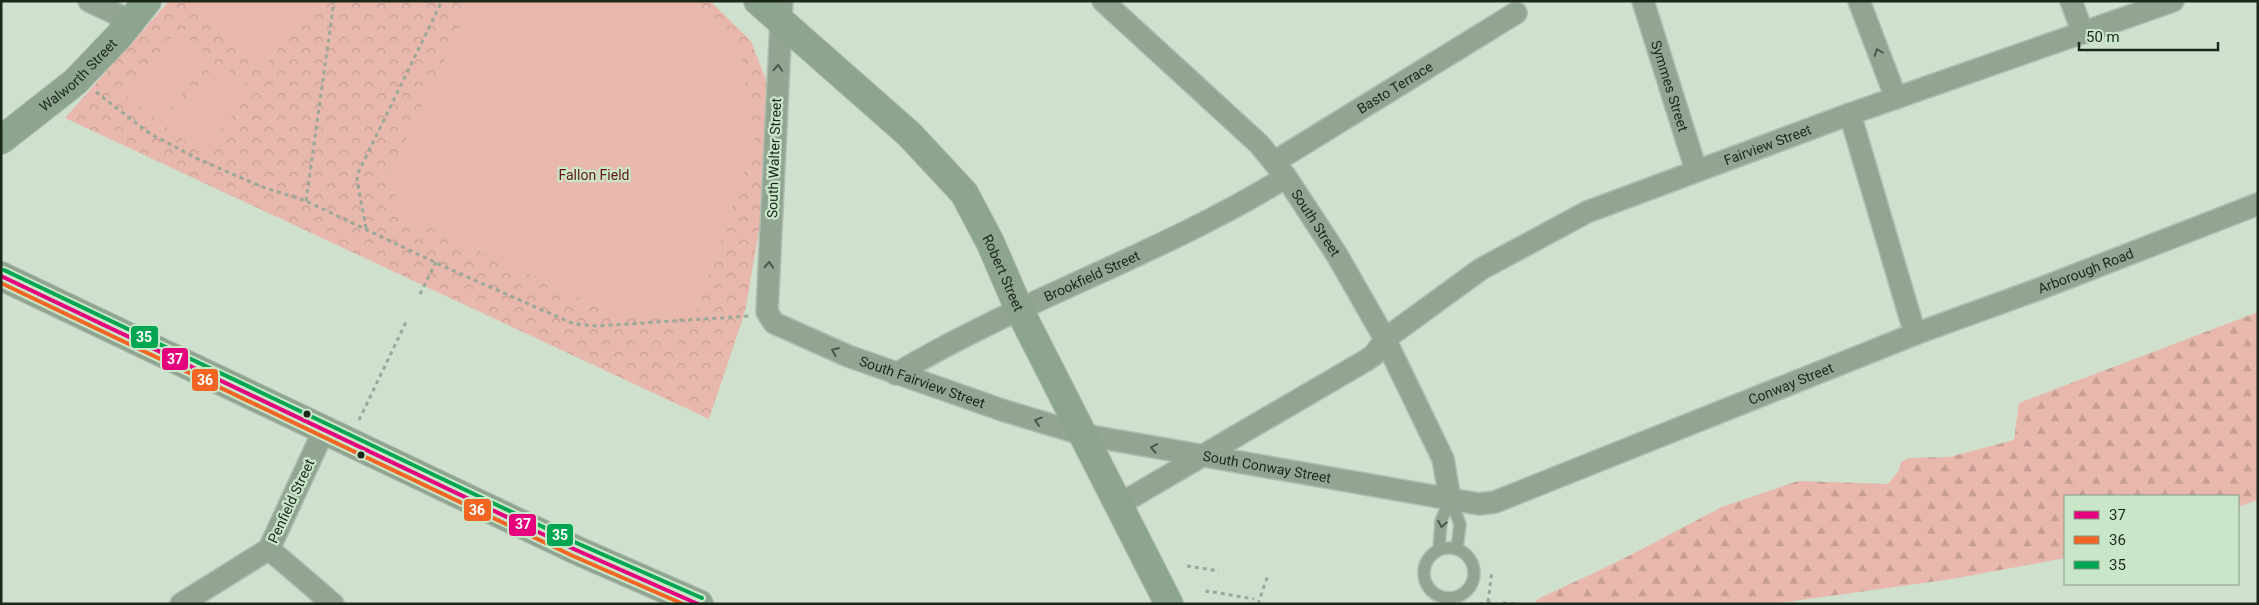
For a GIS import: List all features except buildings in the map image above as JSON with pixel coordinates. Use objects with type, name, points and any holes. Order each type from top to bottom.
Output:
[{"type":"main road","points":[[1,276],[576,550],[699,604]]},
{"type":"street","points":[[89,1],[139,11]]},
{"type":"street","name":"Robert Street","points":[[758,1],[781,11],[909,134],[964,193],[990,242],[1020,309],[1085,435],[1118,505],[1170,604]]},
{"type":"street","name":"South Street","points":[[1103,1],[1259,144],[1280,170],[1337,255],[1385,338],[1443,459],[1450,499]]},
{"type":"street","name":"Symmes Street","points":[[1643,1],[1696,170]]},
{"type":"street","points":[[1859,1],[1896,98]]},
{"type":"street","points":[[2071,1],[2083,33]]},
{"type":"street","name":"Fairview Street","points":[[1385,338],[1481,269],[1586,212],[1850,114],[2173,1]]},
{"type":"street","name":"Walworth Street","points":[[7,136],[48,105],[80,77],[139,11]]},
{"type":"street","name":"South Walter Street","points":[[767,314],[781,11]]},
{"type":"street","name":"Basto Terrace","points":[[1280,170],[1516,13]]},
{"type":"street","points":[[1850,114],[1915,334]]},
{"type":"street","name":"Brookfield Street","points":[[896,374],[1020,309],[1174,236],[1280,170]]},
{"type":"street","name":"Arborough Road","points":[[1915,334],[2039,289],[2258,204]]},
{"type":"street","name":"South Fairview Street","points":[[767,314],[774,323],[808,339],[896,374],[1002,410],[1085,435]]},
{"type":"street","name":"Conway Street","points":[[1450,499],[1479,504],[1495,502],[1915,334]]},
{"type":"street","points":[[1118,505],[1366,361],[1374,354],[1385,338]]},
{"type":"street","name":"Penfield Street","points":[[324,430],[269,549],[333,604]]},
{"type":"street","name":"South Conway Street","points":[[1085,435],[1450,499]]},
{"type":"street","points":[[181,604],[269,549]]},
{"type":"lane","points":[[1450,499],[1460,524],[1457,549]]},
{"type":"lane","points":[[1439,550],[1457,549],[1470,559],[1474,575],[1468,590],[1454,598],[1438,596],[1431,592],[1424,578],[1426,564],[1439,550],[1441,521],[1450,499]]},
{"type":"path","points":[[306,201],[334,1]]},
{"type":"path","points":[[366,229],[357,181],[358,173],[442,1]]},
{"type":"path","points":[[80,77],[138,126],[171,146],[260,186],[306,201],[436,262],[580,325],[767,314]]},
{"type":"path","points":[[420,294],[436,262]]},
{"type":"path","points":[[359,420],[407,320]]},
{"type":"path","points":[[1186,566],[1219,571]]},
{"type":"path","points":[[1488,602],[1492,571]]},
{"type":"path","points":[[1258,604],[1268,575]]},
{"type":"path","points":[[1207,594],[1207,591],[1254,598]]},
{"type":"path","points":[[1478,604],[1494,602]]},
{"type":"path","points":[[1503,602],[1521,604]]},
{"type":"green space","name":"Fallon Field","points":[[169,1],[710,1],[751,41],[776,106],[764,202],[745,312],[709,419],[65,118]]},
{"type":"green space","points":[[189,1],[317,1],[262,69],[185,6]]},
{"type":"green space","points":[[472,1],[687,1],[739,48],[755,140],[694,318],[625,319],[402,215],[389,177]]},
{"type":"green space","points":[[177,30],[212,57],[160,122],[126,95]]},
{"type":"green space","points":[[218,62],[253,89],[201,154],[167,127]]},
{"type":"green space","points":[[2258,312],[2258,500],[2239,507],[2239,495],[2064,495],[2064,558],[1952,579],[1773,604],[1537,604],[1536,600],[1619,561],[1722,507],[1798,481],[1888,484],[1899,470],[1901,462],[1909,458],[1949,457],[2014,440],[2019,403]]},
{"type":"transit line","name":"35","points":[[4,270],[579,544],[702,598]]},
{"type":"transit line","name":"37","points":[[1,276],[576,550],[698,604]]},
{"type":"transit line","name":"36","points":[[1,283],[573,556],[683,604]]}]
